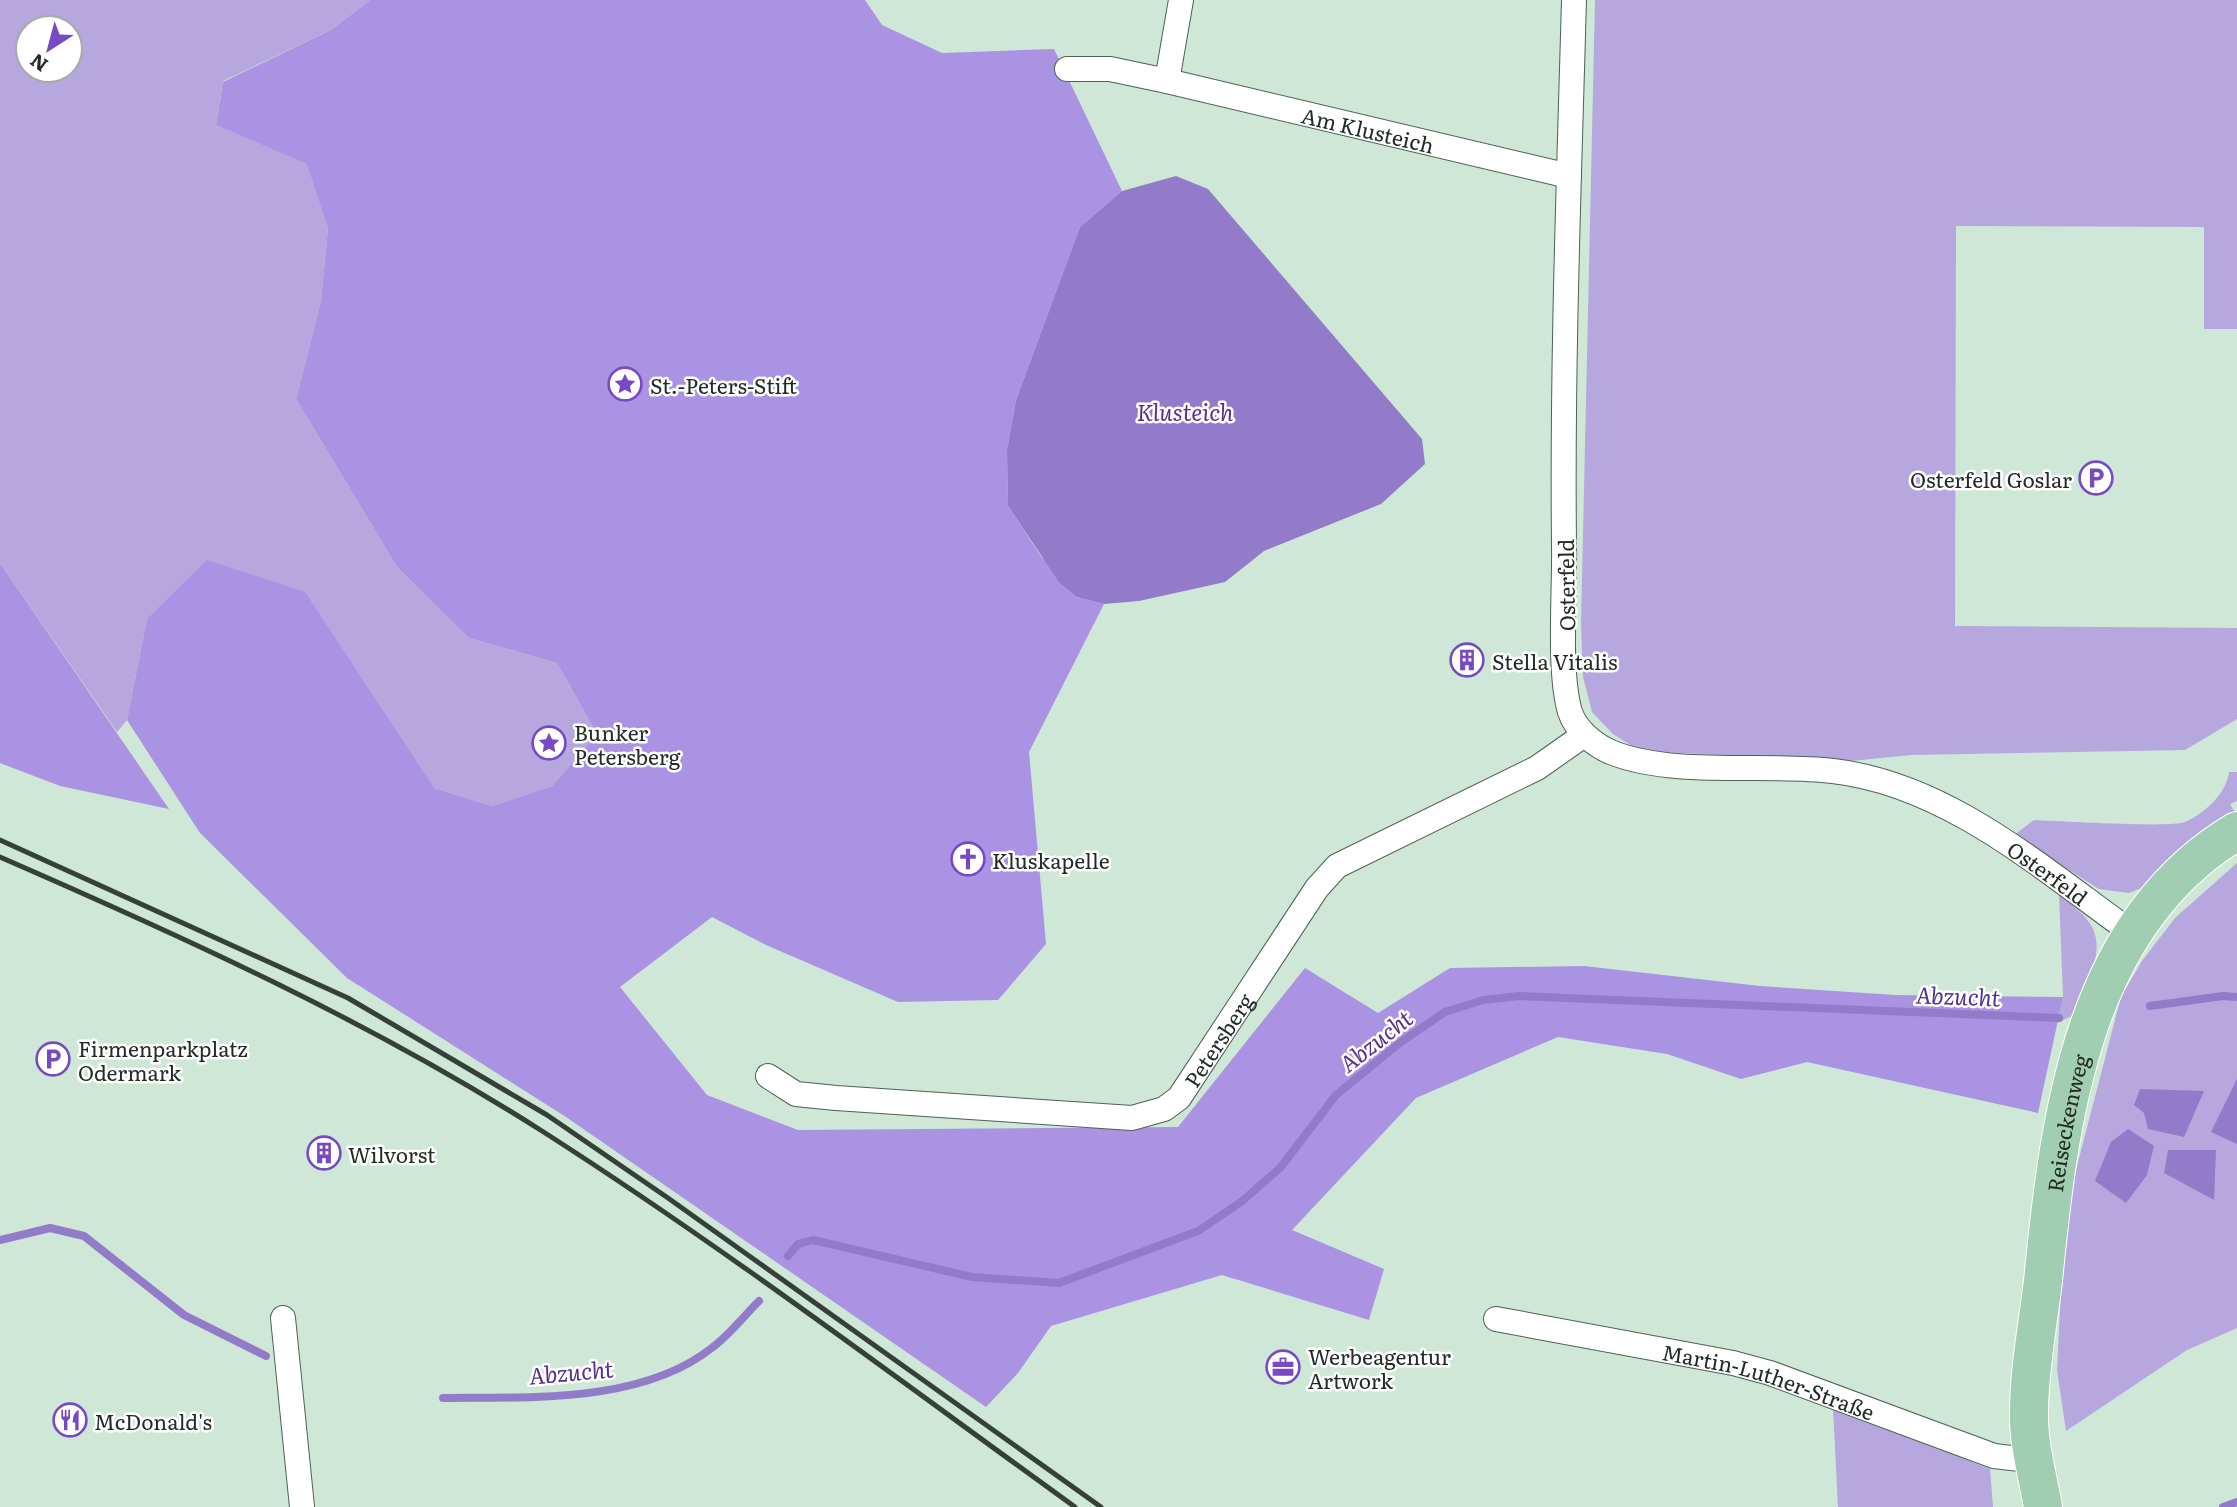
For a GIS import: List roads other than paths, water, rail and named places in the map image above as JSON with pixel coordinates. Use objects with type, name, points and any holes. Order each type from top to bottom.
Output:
[{"type":"main road","name":"Reiseckenweg","points":[[2043,1507],[2036,1461],[2043,1412],[2042,1375],[2035,1355],[2052,1196],[2071,1082],[2105,980],[2141,920],[2194,862],[2237,831]]},
{"type":"main road","name":"Reiseckenweg","points":[[2141,920],[2237,851]]},
{"type":"street","points":[[1167,81],[1181,0]]},
{"type":"street","name":"Osterfeld","points":[[1574,0],[1564,519],[1566,687],[1571,715],[1584,735],[1610,752],[1646,762],[1835,771],[1910,789],[1935,800],[2141,920]]},
{"type":"street","name":"Am Klusteich","points":[[1067,69],[1110,69],[1167,81],[1569,176]]},
{"type":"street","name":"Petersberg","points":[[768,1076],[796,1094],[836,1098],[1132,1118],[1164,1109],[1179,1098],[1317,888],[1338,866],[1537,768],[1584,735]]},
{"type":"street","points":[[283,1318],[302,1507]]},
{"type":"street","name":"Martin-Luther-Straße","points":[[1496,1319],[1745,1366],[1994,1456],[2036,1461]]},
{"type":"water","name":"Klusteich","points":[[1176,176],[1208,189],[1422,439],[1425,464],[1381,504],[1264,551],[1225,582],[1139,601],[1104,604],[1077,597],[1059,582],[1008,506],[1007,450],[1016,400],[1080,227],[1122,191]]},
{"type":"water","points":[[2237,1079],[2237,1144],[2211,1132]]},
{"type":"water","points":[[2140,1089],[2204,1091],[2184,1137],[2148,1129],[2144,1113],[2134,1105]]},
{"type":"water","points":[[2128,1129],[2154,1146],[2147,1175],[2126,1203],[2095,1181],[2111,1142]]},
{"type":"water","points":[[2168,1150],[2216,1150],[2214,1200],[2164,1173]]},
{"type":"waterway","name":"Abzucht","points":[[788,1256],[798,1244],[813,1240],[972,1277],[1059,1283],[1198,1231],[1241,1202],[1280,1168],[1336,1095],[1401,1042],[1445,1012],[1483,1000],[1519,996],[2059,1018]]},
{"type":"waterway","name":"Abzucht","points":[[2150,1006],[2223,996],[2237,997]]},
{"type":"waterway","name":"Abzucht","points":[[0,1240],[50,1228],[84,1236],[184,1315],[266,1356]]},
{"type":"waterway","name":"Abzucht","points":[[443,1398],[584,1394],[653,1379],[685,1366],[713,1347],[759,1301]]},
{"type":"waterway","points":[[2223,1507],[2237,1502]]},
{"type":"railway","points":[[0,840],[348,998],[547,1115],[668,1198],[1101,1507]]},
{"type":"railway","points":[[0,857],[277,984],[477,1091],[678,1221],[1075,1507]]},
{"type":"place","name":"St.-Peters-Stift","points":[[625,384]]},
{"type":"place","name":"Osterfeld Goslar","points":[[2096,478]]},
{"type":"place","name":"Stella Vitalis","points":[[1467,660]]},
{"type":"place","name":"Bunker Petersberg","points":[[549,743]]},
{"type":"place","name":"Kluskapelle","points":[[968,859]]},
{"type":"place","name":"Firmenparkplatz Odermark","points":[[53,1059]]},
{"type":"place","name":"Wilvorst","points":[[324,1153]]},
{"type":"place","name":"Werbeagentur Artwork","points":[[1283,1367]]},
{"type":"place","name":"McDonald's","points":[[70,1420]]}]
